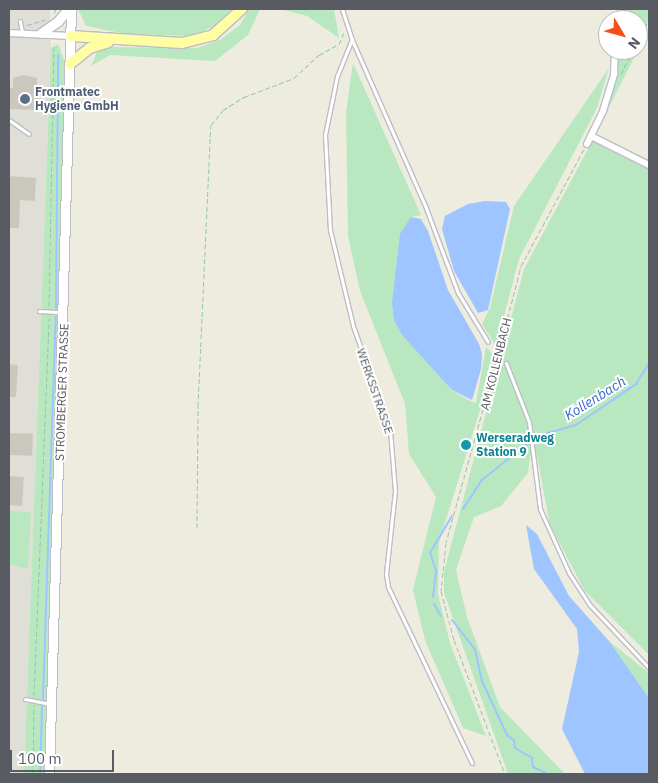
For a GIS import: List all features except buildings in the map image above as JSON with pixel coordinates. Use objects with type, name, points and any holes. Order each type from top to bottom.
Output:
[{"type":"main road","points":[[41,32],[58,21],[70,9]]},
{"type":"main road","name":"STROMBERGER STRASSE","points":[[49,774],[64,312],[71,36],[70,9]]},
{"type":"main road","points":[[71,36],[112,41],[182,44],[198,41],[226,27],[242,9]]},
{"type":"main road","points":[[70,64],[90,48],[112,41]]},
{"type":"street","points":[[9,33],[22,29],[71,36]]},
{"type":"street","points":[[587,144],[603,111],[614,74],[615,60]]},
{"type":"street","points":[[591,136],[649,165]]},
{"type":"lane","points":[[342,9],[352,39],[426,208],[458,293],[488,342]]},
{"type":"lane","points":[[20,21],[22,29]]},
{"type":"lane","name":"WERKSSTRASSE","points":[[352,39],[337,76],[325,135],[330,230],[353,326],[390,430],[395,491],[386,574],[388,587],[472,763]]},
{"type":"lane","points":[[9,120],[29,134]]},
{"type":"lane","points":[[39,311],[64,312]]},
{"type":"lane","points":[[506,363],[529,422],[540,509],[569,573],[589,604],[649,668]]},
{"type":"lane","points":[[25,699],[52,704]]},
{"type":"path","points":[[22,29],[45,20],[56,9]]},
{"type":"path","points":[[197,528],[198,406],[212,125],[223,110],[244,97],[270,90],[294,78],[319,55],[339,44],[347,25]]},
{"type":"path","points":[[33,774],[34,701],[49,312],[53,54],[58,34]]},
{"type":"path","name":"AM KOLLENBACH","points":[[505,774],[454,640],[441,591],[446,543],[494,373],[521,266],[587,144]]},
{"type":"shaded area","points":[[9,9],[50,9],[51,48],[24,774],[9,774]]},
{"type":"green space","points":[[78,9],[231,9],[222,22],[193,36],[126,34],[86,26]]},
{"type":"green space","points":[[249,9],[260,9],[248,35],[215,61],[110,55],[91,66],[97,52],[109,47],[197,48],[220,40],[240,25]]},
{"type":"green space","points":[[280,9],[334,9],[339,38],[307,16]]},
{"type":"green space","points":[[649,9],[648,20],[648,10],[626,10]]},
{"type":"green space","points":[[58,44],[65,62],[63,194],[44,774],[24,774],[51,48]]},
{"type":"green space","points":[[616,60],[633,60],[607,111]]},
{"type":"green space","points":[[353,63],[421,215],[411,217],[392,303],[451,390],[470,401],[476,403],[486,347],[493,354],[480,410],[439,542],[438,594],[450,643],[486,736],[463,728],[425,640],[413,590],[436,497],[409,454],[405,404],[360,291],[348,236],[346,112]]},
{"type":"green space","points":[[609,68],[597,108],[519,259],[496,346],[482,324],[490,308],[514,206]]},
{"type":"green space","points":[[596,134],[649,160],[649,655],[585,591],[550,525],[537,456],[530,456],[528,473],[501,506],[474,517],[456,570],[467,617],[500,707],[565,774],[508,774],[444,593],[444,572],[524,269]]},
{"type":"green space","points":[[9,511],[31,512],[28,569],[9,564]]},
{"type":"green space","points":[[609,641],[649,673],[649,698],[647,695]]},
{"type":"water","points":[[485,201],[506,202],[510,209],[488,310],[478,313],[454,271],[442,229],[445,216],[468,204]]},
{"type":"water","points":[[411,217],[421,219],[428,231],[448,290],[479,344],[482,354],[481,369],[472,400],[452,390],[402,335],[394,320],[392,303],[400,234]]},
{"type":"water","points":[[526,525],[537,534],[569,596],[609,641],[649,698],[649,774],[585,774],[562,729],[579,652],[577,629],[534,569]]},
{"type":"waterway","points":[[56,308],[58,55]]},
{"type":"waterway","points":[[43,699],[56,317]]},
{"type":"waterway","name":"Kollenbach","points":[[541,435],[576,425],[636,384],[649,363]]},
{"type":"waterway","name":"Kollenbach","points":[[463,509],[482,480],[527,444]]},
{"type":"waterway","name":"Kollenbach","points":[[433,597],[436,571],[430,553],[452,516]]},
{"type":"waterway","name":"Kollenbach","points":[[434,604],[441,616]]},
{"type":"waterway","name":"Kollenbach","points":[[452,620],[475,649],[482,681],[507,735],[514,740],[515,748],[532,758],[533,767],[548,774]]},
{"type":"waterway","points":[[40,774],[42,706]]},
{"type":"place","name":"Frontmatec Hygiene GmbH","points":[[25,99]]},
{"type":"place","name":"Werseradweg Station 9","points":[[466,445]]}]
